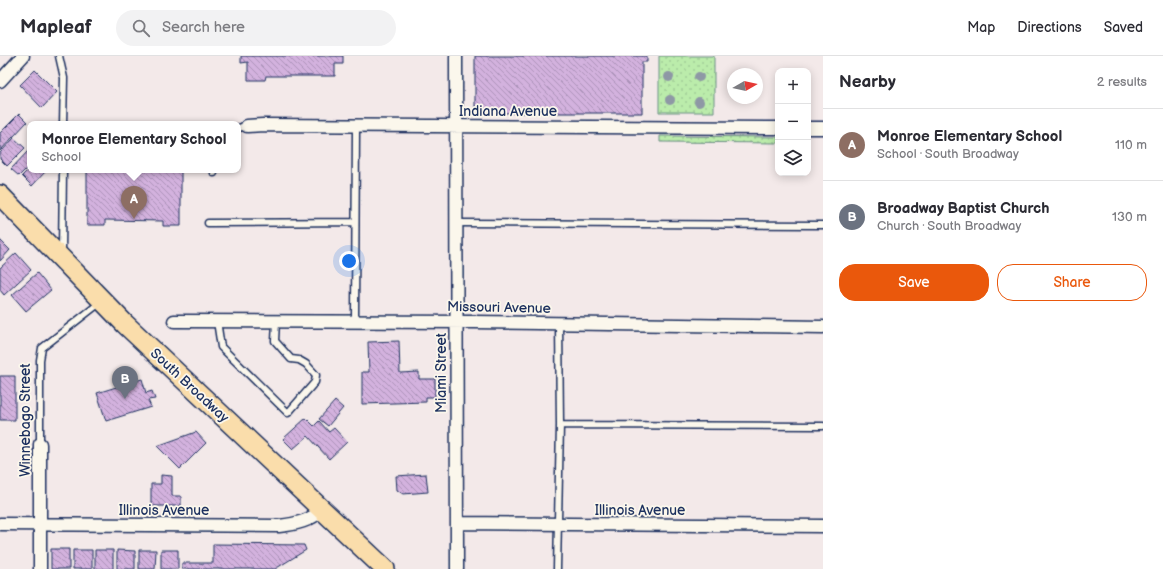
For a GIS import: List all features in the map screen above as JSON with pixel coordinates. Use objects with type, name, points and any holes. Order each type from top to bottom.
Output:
[{"type":"main road","name":"South Broadway","points":[[0,195],[102,301],[385,569]]},
{"type":"street","points":[[0,81],[23,56]]},
{"type":"street","name":"Miami Street","points":[[456,56],[457,569]]},
{"type":"street","name":"Indiana Avenue","points":[[242,127],[263,125],[356,125],[775,128]]},
{"type":"street","points":[[811,128],[823,128]]},
{"type":"street","name":"Missouri Avenue","points":[[174,321],[355,321],[823,327]]},
{"type":"street","name":"Winnebago Street","points":[[40,444],[40,569]]},
{"type":"street","name":"Illinois Avenue","points":[[0,524],[279,526],[294,525],[306,521],[323,509]]},
{"type":"street","name":"Illinois Avenue","points":[[457,523],[823,526]]},
{"type":"lane","points":[[59,56],[64,78],[64,121]]},
{"type":"lane","points":[[355,321],[356,125]]},
{"type":"lane","points":[[62,261],[63,173]]},
{"type":"lane","points":[[208,223],[355,222]]},
{"type":"lane","points":[[456,223],[823,225]]},
{"type":"lane","name":"Winnebago Street","points":[[40,444],[40,360],[42,348],[102,301]]},
{"type":"lane","points":[[217,321],[221,347],[288,413],[315,382],[316,375],[306,364],[291,359],[275,341],[276,321]]},
{"type":"lane","points":[[557,569],[560,425],[559,323]]},
{"type":"lane","points":[[560,425],[823,426]]},
{"type":"green space","points":[[659,56],[714,56],[714,112],[659,112]]},
{"type":"green space","points":[[660,136],[775,137],[775,143],[660,142]]},
{"type":"building","points":[[241,56],[343,56],[343,64],[335,64],[335,76],[266,76],[265,80],[248,80],[248,62],[241,63]]},
{"type":"building","points":[[475,56],[647,56],[647,62],[642,62],[642,113],[475,113]]},
{"type":"building","points":[[35,70],[57,92],[42,108],[20,85]]},
{"type":"building","points":[[19,114],[27,122],[0,151],[0,133]]},
{"type":"building","points":[[14,138],[25,148],[7,166],[0,159],[0,153]]},
{"type":"building","points":[[27,152],[27,168],[19,176],[11,169]]},
{"type":"building","points":[[27,171],[27,173],[44,173],[32,186],[22,176]]},
{"type":"building","points":[[87,173],[181,173],[181,226],[163,226],[163,221],[105,220],[105,225],[87,225]]},
{"type":"building","points":[[0,240],[10,250],[0,261]]},
{"type":"building","points":[[16,253],[31,270],[4,295],[0,290],[0,268]]},
{"type":"building","points":[[37,273],[51,290],[26,311],[12,295]]},
{"type":"building","points":[[399,341],[400,373],[419,372],[419,379],[435,379],[435,397],[426,397],[426,402],[362,404],[362,372],[369,372],[368,342]]},
{"type":"building","points":[[0,376],[15,376],[15,420],[0,420]]},
{"type":"building","points":[[142,379],[146,393],[152,391],[155,399],[148,400],[151,407],[106,421],[97,393]]},
{"type":"building","points":[[335,401],[343,408],[328,426],[319,419]]},
{"type":"building","points":[[306,418],[314,426],[319,421],[329,432],[334,428],[347,442],[329,459],[308,436],[293,449],[283,439]]},
{"type":"building","points":[[196,432],[206,443],[180,469],[157,446]]},
{"type":"building","points":[[426,474],[428,492],[403,494],[397,490],[396,476]]},
{"type":"building","points":[[161,475],[172,476],[172,496],[181,496],[181,506],[151,506],[151,484],[161,484]]},
{"type":"building","points":[[213,544],[304,545],[306,550],[275,569],[182,569],[182,563],[213,563]]},
{"type":"building","points":[[51,549],[69,549],[69,569],[51,569]]},
{"type":"building","points":[[73,550],[92,550],[92,569],[73,569]]},
{"type":"building","points":[[95,550],[113,550],[113,569],[95,569]]},
{"type":"building","points":[[117,550],[135,551],[135,569],[117,569]]},
{"type":"building","points":[[139,550],[156,550],[155,569],[139,569]]},
{"type":"building","points":[[161,550],[178,550],[178,569],[161,569]]},
{"type":"place","name":"Monroe Elementary School","points":[[134,219]]},
{"type":"place","name":"Broadway Baptist Church","points":[[125,399]]}]
